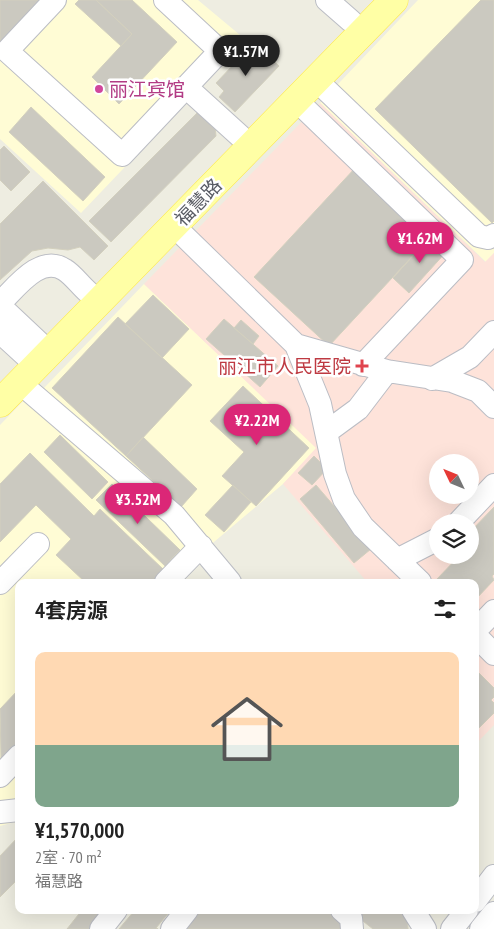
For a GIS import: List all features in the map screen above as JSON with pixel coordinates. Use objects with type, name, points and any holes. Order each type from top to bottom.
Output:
[{"type":"main road","name":"福慧路","points":[[0,403],[28,363],[88,292],[372,0]]},
{"type":"main road","name":"福慧路","points":[[28,363],[174,226],[394,0]]},
{"type":"street","points":[[55,0],[7,51],[122,155],[220,51],[165,0]]},
{"type":"street","points":[[329,1],[351,21]]},
{"type":"street","points":[[316,80],[479,236],[488,238],[494,235]]},
{"type":"street","points":[[186,86],[240,136]]},
{"type":"street","points":[[296,100],[462,260],[363,365]]},
{"type":"street","points":[[174,226],[296,345],[313,384],[328,432],[335,474],[344,499],[363,528],[417,579]]},
{"type":"street","points":[[28,363],[0,305],[31,273],[47,266],[65,270],[88,292]]},
{"type":"street","points":[[0,332],[149,493],[174,515],[228,579]]},
{"type":"street","points":[[432,379],[470,357],[494,332]]},
{"type":"street","points":[[296,345],[386,371],[466,385],[478,391],[494,407]]},
{"type":"street","points":[[328,432],[358,409],[386,371]]},
{"type":"street","points":[[467,514],[494,485]]},
{"type":"street","points":[[0,583],[38,544]]},
{"type":"street","points":[[397,560],[429,544]]},
{"type":"street","points":[[169,579],[200,546]]},
{"type":"street","points":[[479,627],[494,611]]},
{"type":"street","points":[[479,640],[494,654]]},
{"type":"street","points":[[0,776],[15,760]]},
{"type":"street","points":[[0,812],[15,810]]},
{"type":"street","points":[[479,896],[494,876]]},
{"type":"street","points":[[481,929],[494,913]]},
{"type":"street","points":[[101,929],[113,914]]},
{"type":"street","points":[[172,929],[184,914]]},
{"type":"street","points":[[346,914],[351,918],[352,929]]},
{"type":"street","points":[[416,914],[425,929]]},
{"type":"street","points":[[452,929],[465,914]]},
{"type":"shaded area","name":"丽江宾馆","points":[[0,0],[198,0],[246,40],[81,213],[0,139]]},
{"type":"shaded area","points":[[418,0],[494,0],[494,253],[486,262],[320,103]]},
{"type":"shaded area","name":"丽江市人民医院","points":[[320,103],[485,262],[494,253],[494,725],[479,741],[479,579],[364,579],[283,484],[316,448],[144,284]]},
{"type":"shaded area","points":[[144,284],[317,448],[283,484],[208,547],[123,459],[44,388]]},
{"type":"shaded area","points":[[27,397],[146,500],[200,556],[179,579],[15,579],[15,822],[0,826],[0,425]]},
{"type":"building","points":[[0,0],[45,0],[0,48]]},
{"type":"building","points":[[79,0],[96,0],[132,34],[121,46],[75,4]]},
{"type":"building","points":[[96,0],[132,0],[177,42],[119,104],[92,77],[132,34]]},
{"type":"building","points":[[481,0],[494,0],[494,221],[492,223],[375,109]]},
{"type":"building","points":[[254,43],[279,66],[235,112],[219,97],[224,91],[216,83]]},
{"type":"building","points":[[31,107],[105,177],[83,201],[9,132]]},
{"type":"building","points":[[199,111],[215,127],[216,136],[111,242],[89,221]]},
{"type":"building","points":[[4,146],[30,172],[11,191],[0,180],[0,150]]},
{"type":"building","points":[[356,167],[431,236],[329,346],[254,277]]},
{"type":"building","points":[[43,181],[108,246],[94,260],[80,247],[68,250],[48,248],[32,251],[0,280],[0,224]]},
{"type":"building","points":[[431,236],[447,251],[409,293],[393,278]]},
{"type":"building","points":[[153,295],[189,329],[162,358],[125,324]]},
{"type":"building","points":[[118,317],[192,385],[126,456],[52,388]]},
{"type":"building","points":[[224,319],[278,366],[260,387],[206,339]]},
{"type":"building","points":[[241,320],[259,336],[253,344],[234,328]]},
{"type":"building","points":[[243,386],[309,448],[256,506],[222,476],[244,452],[210,421]]},
{"type":"building","points":[[60,435],[108,482],[92,499],[44,452]]},
{"type":"building","points":[[143,437],[197,489],[181,507],[126,456]]},
{"type":"building","points":[[30,453],[94,516],[100,509],[164,570],[155,579],[82,579],[56,555],[71,539],[36,505],[0,542],[0,484]]},
{"type":"building","points":[[314,456],[327,469],[312,485],[298,473]]},
{"type":"building","points":[[112,484],[180,550],[165,566],[96,500]]},
{"type":"building","points":[[233,485],[251,502],[224,532],[205,515]]},
{"type":"building","points":[[316,485],[371,549],[354,563],[300,499]]},
{"type":"building","points":[[494,507],[494,574],[492,576],[494,580],[479,596],[479,579],[437,579],[451,564],[479,564],[479,523]]},
{"type":"building","points":[[479,673],[494,688],[494,697],[491,700],[494,703],[494,713],[479,728]]},
{"type":"building","points":[[15,693],[15,746],[1,760],[0,709]]},
{"type":"building","points":[[15,840],[15,882],[0,897],[0,856]]},
{"type":"building","points":[[79,914],[101,914],[89,929],[67,929]]},
{"type":"building","points":[[132,914],[168,914],[156,928],[158,929],[119,929]]},
{"type":"building","points":[[190,914],[337,914],[347,929],[178,929]]},
{"type":"building","points":[[354,914],[407,914],[408,929],[373,929]]},
{"type":"place","name":"丽江宾馆","points":[[99,89]]},
{"type":"place","name":"丽江市人民医院","points":[[362,366]]}]
